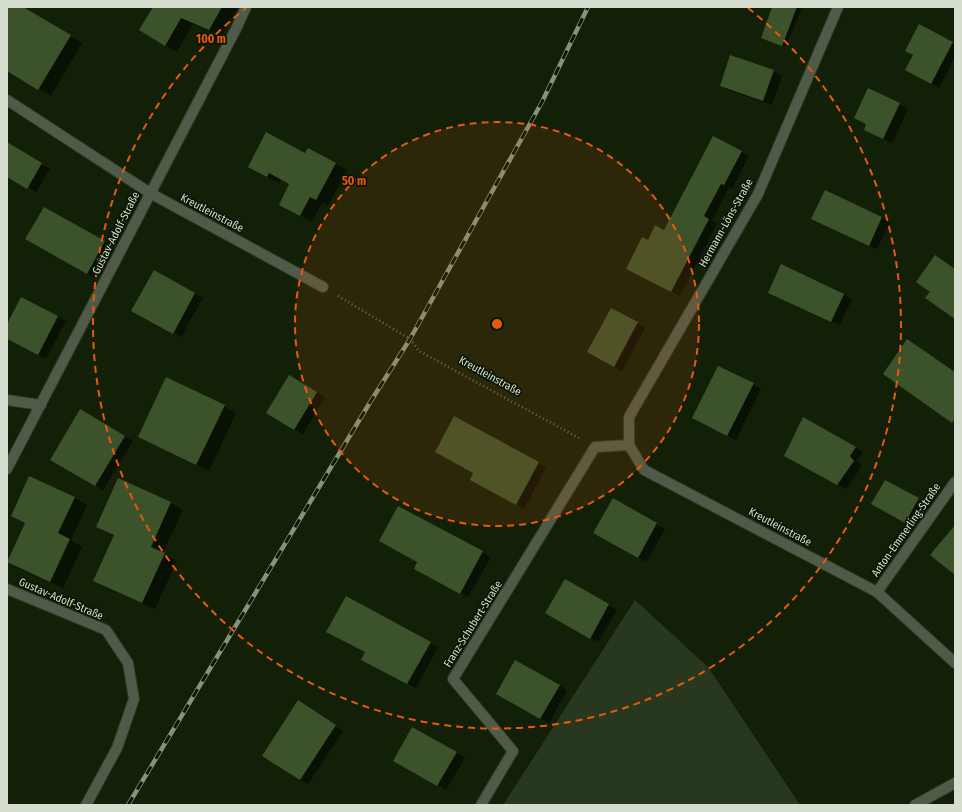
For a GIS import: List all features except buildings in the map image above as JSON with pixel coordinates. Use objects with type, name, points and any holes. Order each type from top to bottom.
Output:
[{"type":"street","name":"Gustav-Adolf-Straße","points":[[7,469],[246,7]]},
{"type":"street","name":"Hermann-Löns-Straße","points":[[629,445],[629,417],[758,194],[838,7]]},
{"type":"street","name":"Kreutleinstraße","points":[[7,100],[150,193],[323,287]]},
{"type":"street","points":[[7,400],[41,405]]},
{"type":"street","name":"Kreutleinstraße","points":[[629,445],[644,470],[877,592],[955,664]]},
{"type":"street","points":[[595,447],[629,445]]},
{"type":"street","name":"Franz-Schubert-Straße","points":[[481,805],[513,751],[452,679],[595,447]]},
{"type":"street","name":"Anton-Emmerling-Straße","points":[[877,592],[955,482]]},
{"type":"street","name":"Gustav-Adolf-Straße","points":[[7,589],[106,630],[128,663],[134,699],[117,748],[86,805]]},
{"type":"street","points":[[915,805],[955,783]]},
{"type":"path","name":"Kreutleinstraße","points":[[323,287],[410,339],[419,351],[595,447]]},
{"type":"green space","points":[[635,600],[708,667],[800,805],[503,805]]},
{"type":"railway","points":[[128,805],[369,404],[410,339],[542,102],[588,7]]}]
